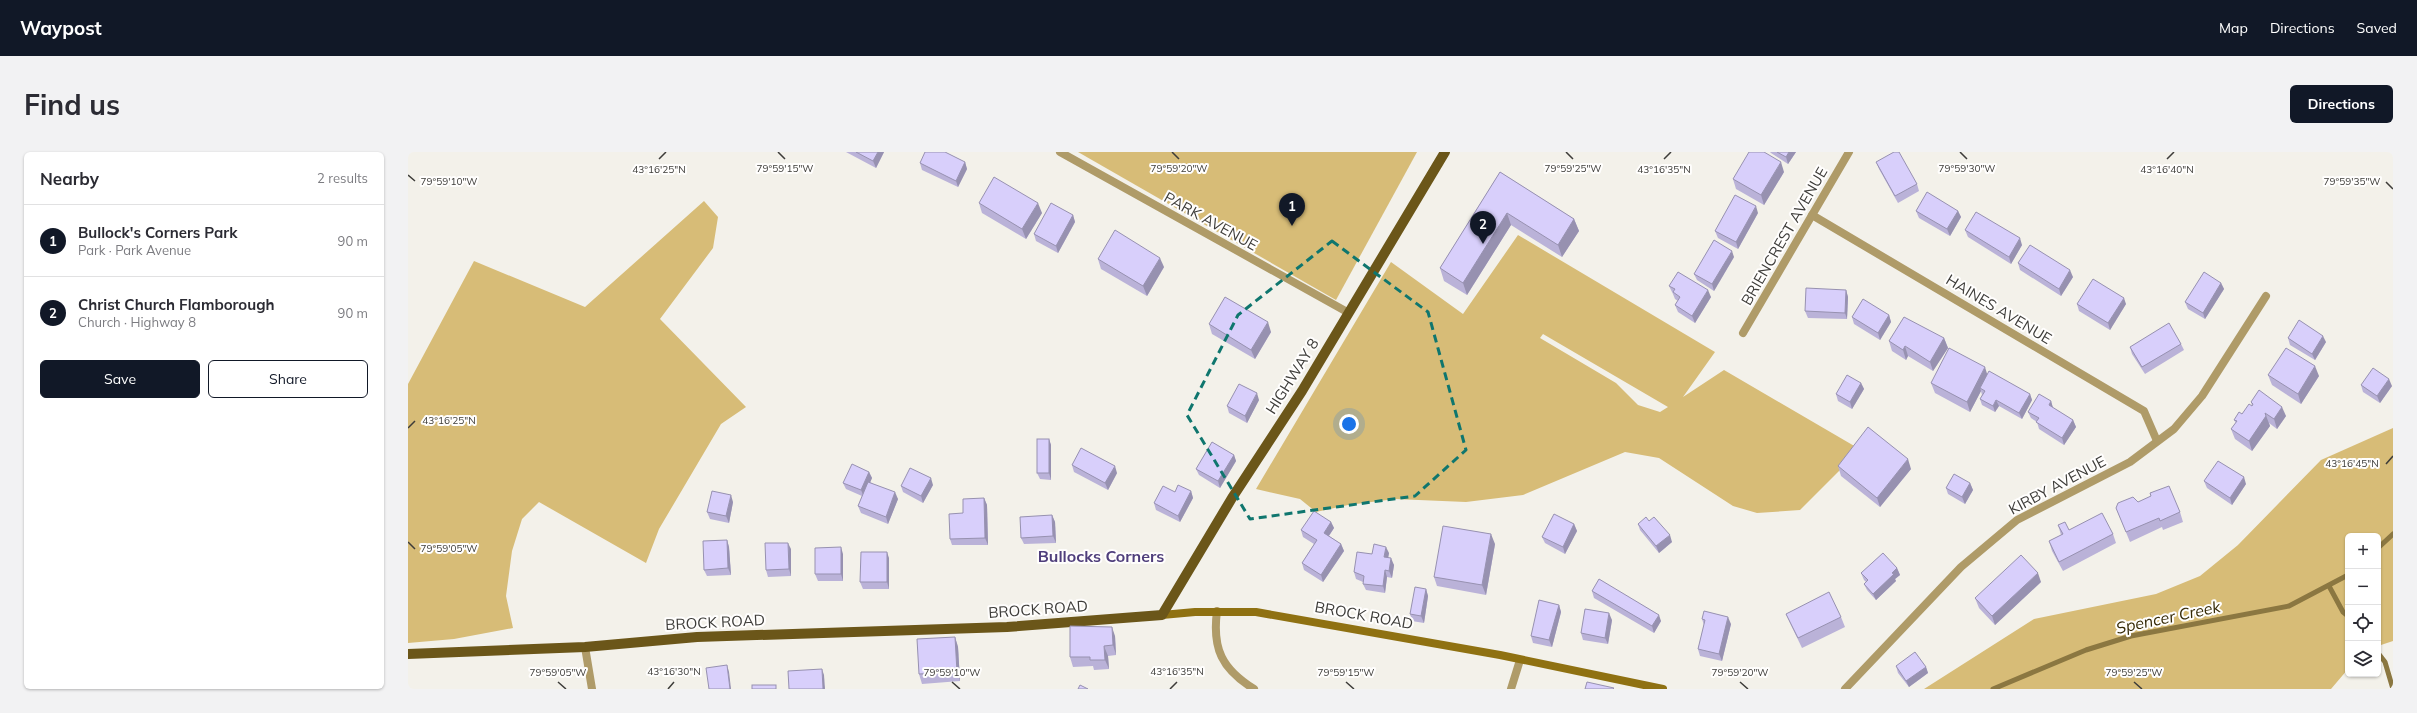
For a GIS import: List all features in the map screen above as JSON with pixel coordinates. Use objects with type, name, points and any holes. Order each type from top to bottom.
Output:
[{"type":"main road","name":"HIGHWAY 8","points":[[1162,615],[1349,313],[1445,152]]},
{"type":"main road","name":"BROCK ROAD","points":[[408,654],[585,647],[697,637],[1007,627],[1217,611],[1256,612],[1520,660],[1663,689]]},
{"type":"street","name":"PARK AVENUE","points":[[1060,152],[1349,313]]},
{"type":"street","name":"BRIENCREST AVENUE","points":[[1743,333],[1848,152]]},
{"type":"street","name":"HAINES AVENUE","points":[[1812,215],[2144,411],[2157,441]]},
{"type":"street","name":"KIRBY AVENUE","points":[[1846,689],[1961,567],[2017,520],[2130,462],[2174,429],[2202,396],[2266,296]]},
{"type":"street","points":[[1217,611],[1215,629],[1221,658],[1238,679],[1254,689]]},
{"type":"street","points":[[585,647],[592,689]]},
{"type":"street","points":[[1511,689],[1520,660]]},
{"type":"highlighted area","points":[[1332,241],[1428,312],[1466,450],[1415,496],[1250,519],[1187,415],[1238,315]]},
{"type":"shaded area","points":[[1078,152],[1417,152],[1336,300]]},
{"type":"shaded area","points":[[704,201],[718,217],[713,248],[660,319],[746,407],[721,424],[659,529],[646,563],[539,502],[522,519],[512,551],[506,596],[513,628],[454,639],[408,643],[408,384],[474,261],[585,307]]},
{"type":"shaded area","points":[[1518,235],[1715,352],[1683,397],[1724,370],[1856,447],[1845,465],[1800,510],[1757,513],[1733,506],[1659,458],[1625,452],[1523,495],[1466,502],[1395,499],[1348,505],[1316,512],[1300,499],[1256,489],[1391,262],[1463,314]],"holes":[[[1543,334],[1668,407],[1660,412],[1638,405],[1616,383],[1540,338]]]},
{"type":"shaded area","points":[[2393,428],[2393,641],[2381,645],[2381,533],[2345,533],[2345,673],[2331,689],[1924,689],[2034,619],[2156,594],[2200,576],[2238,545],[2321,460]]},
{"type":"building","points":[[856,152],[878,152],[873,161]]},
{"type":"building","points":[[925,152],[945,152],[965,162],[956,181],[920,163]]},
{"type":"building","points":[[1749,152],[1764,152],[1781,162],[1761,195],[1733,179]]},
{"type":"building","points":[[1777,152],[1789,152],[1786,157]]},
{"type":"building","points":[[1894,152],[1899,152],[1917,184],[1895,196],[1876,162]]},
{"type":"building","points":[[1500,172],[1574,219],[1558,245],[1507,213],[1463,283],[1440,268]]},
{"type":"building","points":[[994,177],[1038,203],[1022,229],[979,203]]},
{"type":"building","points":[[1927,192],[1958,211],[1947,229],[1916,211]]},
{"type":"building","points":[[1735,195],[1756,206],[1736,242],[1715,231]]},
{"type":"building","points":[[1051,203],[1073,215],[1056,246],[1034,234]]},
{"type":"building","points":[[1976,212],[2020,238],[2009,257],[1965,230]]},
{"type":"building","points":[[1115,230],[1160,258],[1143,286],[1098,259]]},
{"type":"building","points":[[1714,240],[1732,251],[1712,284],[1694,274]]},
{"type":"building","points":[[2030,245],[2070,270],[2059,289],[2018,263]]},
{"type":"building","points":[[1678,272],[1708,290],[1692,316],[1675,305],[1680,297],[1673,292],[1675,289],[1669,286]]},
{"type":"building","points":[[2204,272],[2221,283],[2203,313],[2185,302]]},
{"type":"building","points":[[2093,279],[2124,298],[2108,323],[2077,304]]},
{"type":"building","points":[[1806,288],[1846,290],[1845,313],[1805,311]]},
{"type":"building","points":[[1225,297],[1268,322],[1251,350],[1209,324]]},
{"type":"building","points":[[1863,299],[1889,315],[1878,333],[1852,317]]},
{"type":"building","points":[[1904,317],[1944,338],[1930,362],[1905,346],[1903,350],[1889,341]]},
{"type":"building","points":[[2299,320],[2323,336],[2312,354],[2288,338]]},
{"type":"building","points":[[2169,323],[2181,344],[2142,367],[2130,347]]},
{"type":"building","points":[[1949,348],[1985,367],[1967,402],[1931,383]]},
{"type":"building","points":[[2286,348],[2315,366],[2298,394],[2268,375]]},
{"type":"building","points":[[2373,368],[2389,379],[2377,396],[2361,385]]},
{"type":"building","points":[[1989,371],[2030,394],[2019,413],[1996,400],[1993,406],[1980,399],[1985,391],[1980,388]]},
{"type":"building","points":[[1847,375],[1861,383],[1850,402],[1836,394]]},
{"type":"building","points":[[1239,384],[1257,393],[1245,416],[1227,406]]},
{"type":"building","points":[[2259,390],[2282,407],[2274,419],[2265,413],[2266,416],[2249,441],[2231,429],[2237,421],[2234,420],[2239,412],[2242,414],[2249,404],[2252,406],[2253,404],[2251,402]]},
{"type":"building","points":[[2039,394],[2051,401],[2049,405],[2073,420],[2062,438],[2036,422],[2039,418],[2028,412]]},
{"type":"building","points":[[1868,427],[1908,459],[1877,498],[1838,466]]},
{"type":"building","points":[[1037,439],[1049,439],[1049,473],[1037,473]]},
{"type":"building","points":[[1212,442],[1234,455],[1218,481],[1196,469]]},
{"type":"building","points":[[1081,448],[1115,466],[1105,483],[1072,465]]},
{"type":"building","points":[[2218,461],[2244,477],[2230,498],[2204,481]]},
{"type":"building","points":[[852,464],[869,472],[861,490],[843,483]]},
{"type":"building","points":[[910,468],[931,478],[921,496],[901,486]]},
{"type":"building","points":[[1954,474],[1970,483],[1962,497],[1946,488]]},
{"type":"building","points":[[868,482],[895,492],[886,517],[858,506]]},
{"type":"building","points":[[1178,485],[1191,491],[1178,516],[1154,503],[1163,486],[1175,492]]},
{"type":"building","points":[[2169,486],[2180,512],[2160,521],[2159,518],[2126,532],[2116,508],[2118,503],[2133,497],[2138,502],[2151,496],[2150,493]]},
{"type":"building","points":[[712,491],[731,495],[726,516],[707,512]]},
{"type":"building","points":[[984,498],[985,538],[950,539],[949,514],[963,513],[963,499]]},
{"type":"building","points":[[1314,511],[1331,522],[1324,533],[1341,544],[1321,575],[1302,563],[1317,540],[1301,530]]},
{"type":"building","points":[[2102,513],[2113,534],[2059,562],[2049,541],[2063,534],[2058,525],[2065,522],[2069,530]]},
{"type":"building","points":[[1554,514],[1574,524],[1563,547],[1542,537]]},
{"type":"building","points":[[1052,515],[1053,536],[1021,538],[1020,517]]},
{"type":"building","points":[[1646,517],[1649,521],[1654,517],[1670,535],[1656,546],[1638,524]]},
{"type":"building","points":[[1443,526],[1491,534],[1482,585],[1434,577]]},
{"type":"building","points":[[727,540],[728,568],[704,570],[703,541]]},
{"type":"building","points":[[765,543],[788,543],[789,569],[766,570]]},
{"type":"building","points":[[1374,544],[1386,547],[1384,557],[1391,558],[1389,571],[1385,570],[1383,586],[1363,584],[1364,576],[1354,572],[1357,552],[1372,554]]},
{"type":"building","points":[[841,547],[841,574],[815,574],[815,548]]},
{"type":"building","points":[[861,552],[887,552],[887,582],[860,582]]},
{"type":"building","points":[[1883,553],[1897,568],[1892,573],[1894,574],[1873,594],[1864,584],[1868,580],[1861,573]]},
{"type":"building","points":[[2021,555],[2038,573],[1992,616],[1975,598]]},
{"type":"building","points":[[1599,579],[1659,615],[1652,626],[1592,591]]},
{"type":"building","points":[[1415,587],[1426,589],[1421,616],[1410,614]]},
{"type":"building","points":[[1829,592],[1841,617],[1798,638],[1786,614]]},
{"type":"building","points":[[1539,600],[1559,605],[1549,640],[1531,636]]},
{"type":"building","points":[[1585,609],[1609,613],[1605,638],[1581,633]]},
{"type":"building","points":[[1704,611],[1728,617],[1719,654],[1698,649],[1705,620],[1702,619]]},
{"type":"building","points":[[1070,626],[1112,627],[1113,645],[1104,646],[1105,660],[1090,660],[1090,657],[1070,657]]},
{"type":"building","points":[[955,637],[957,672],[919,674],[917,639]]},
{"type":"building","points":[[1915,652],[1926,667],[1906,681],[1896,666]]},
{"type":"building","points":[[727,665],[730,689],[709,689],[706,668]]},
{"type":"building","points":[[822,669],[823,689],[789,689],[788,671]]},
{"type":"building","points":[[1587,682],[1614,688],[1585,689]]},
{"type":"building","points":[[752,685],[776,685],[776,689],[752,689]]},
{"type":"building","points":[[1080,685],[1088,689],[1078,689]]},
{"type":"waterway","name":"Spencer Creek","points":[[2381,545],[2393,534]]},
{"type":"waterway","name":"Spencer Creek","points":[[1993,689],[2086,650],[2131,636],[2289,606],[2345,577]]},
{"type":"waterway","points":[[2329,586],[2345,614]]},
{"type":"waterway","points":[[2381,657],[2385,662],[2393,689]]},
{"type":"place","name":"Bullock's Corners Park","points":[[1292,226]]},
{"type":"place","name":"Christ Church Flamborough","points":[[1483,244]]},
{"type":"district","name":"Bullocks Corners","points":[[1101,556]]}]
